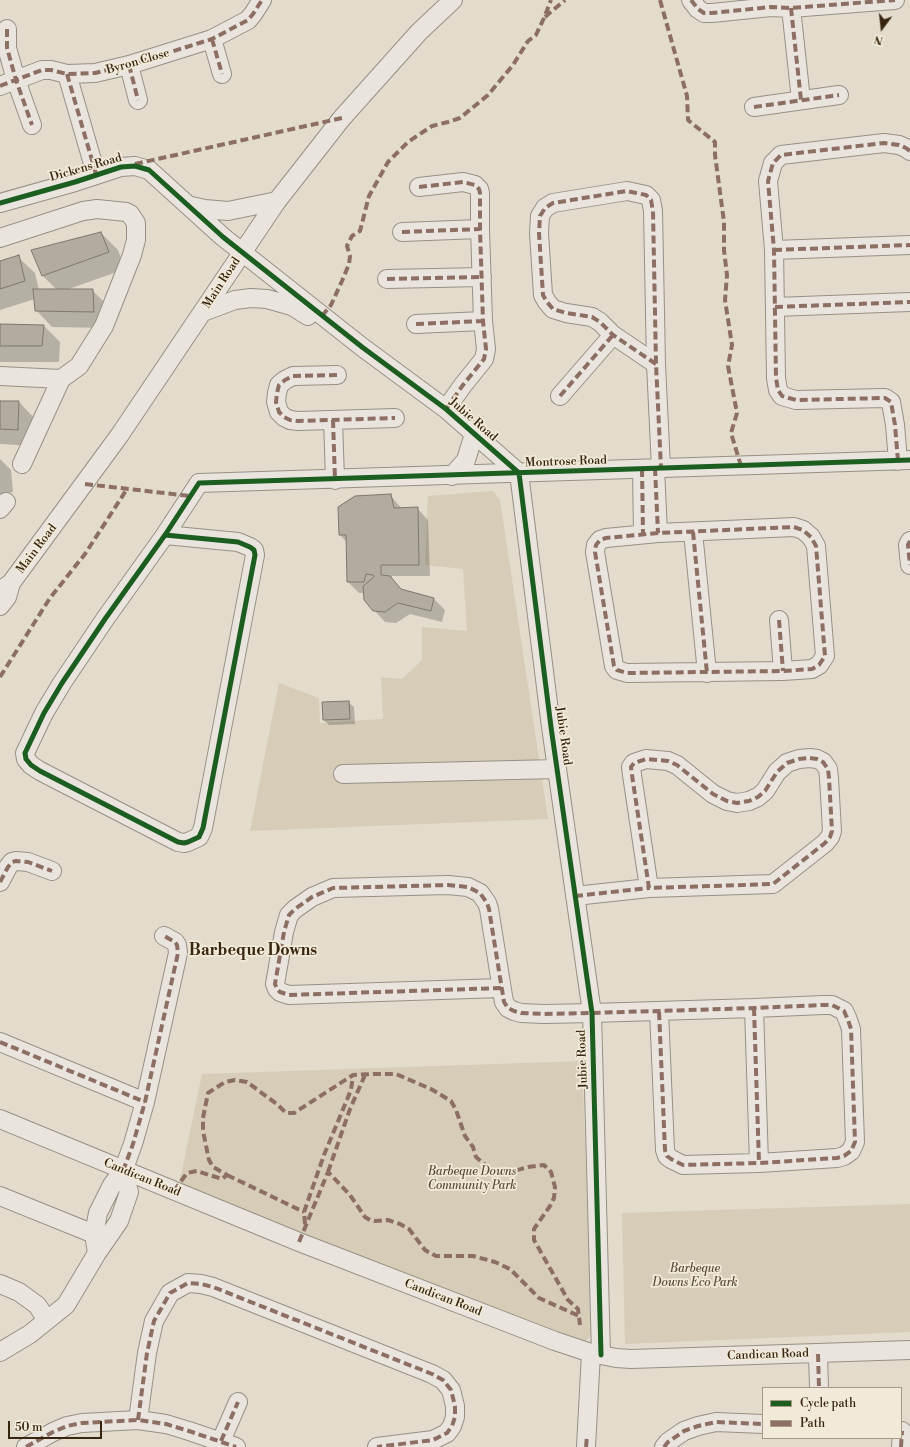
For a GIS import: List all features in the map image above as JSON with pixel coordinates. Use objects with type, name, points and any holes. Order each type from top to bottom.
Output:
[{"type":"street","name":"Byron Close","points":[[8,83],[42,70],[51,70],[67,74],[96,73],[129,65],[212,39],[248,20],[262,0]]},
{"type":"street","name":"Main Road","points":[[0,606],[7,597],[6,587],[119,436],[277,201],[342,118],[435,16],[453,0]]},
{"type":"street","points":[[691,0],[698,9],[704,12],[712,13],[799,5],[895,0]]},
{"type":"street","points":[[799,5],[801,100]]},
{"type":"street","points":[[7,29],[8,83],[32,125]]},
{"type":"street","points":[[212,39],[222,74]]},
{"type":"street","points":[[129,65],[138,100]]},
{"type":"street","points":[[67,74],[96,174]]},
{"type":"street","points":[[754,107],[839,95]]},
{"type":"street","points":[[904,461],[891,402],[885,398],[803,401],[782,396],[778,390],[776,378],[774,250],[768,181],[773,163],[781,154],[884,143],[899,145],[910,151]]},
{"type":"street","name":"Dickens Road","points":[[0,203],[74,182],[96,174],[128,166],[143,167],[149,170],[186,205],[242,253]]},
{"type":"street","points":[[419,187],[463,182],[475,185],[479,189],[480,193],[483,321],[486,349],[484,359],[446,409]]},
{"type":"street","points":[[651,534],[656,364],[653,211],[651,200],[646,195],[627,191],[553,203],[542,211],[540,223],[543,295],[547,302],[553,308],[566,313],[592,317],[600,322],[613,335],[656,364]]},
{"type":"street","points":[[186,205],[205,209],[228,211],[277,201]]},
{"type":"street","points":[[0,238],[83,211],[96,209],[126,212],[134,218],[136,222],[136,240],[132,255],[104,326],[79,366],[61,379],[22,464]]},
{"type":"street","points":[[402,232],[480,229]]},
{"type":"street","points":[[774,250],[910,245]]},
{"type":"street","name":"Jubie Road","points":[[242,253],[362,347],[446,409],[519,473],[557,769],[592,1013],[596,1354],[586,1441]]},
{"type":"street","points":[[387,279],[482,277]]},
{"type":"street","points":[[203,312],[235,300],[251,298],[267,299],[292,306],[342,338],[362,347]]},
{"type":"street","points":[[775,307],[910,302]]},
{"type":"street","points":[[416,324],[483,321]]},
{"type":"street","points":[[560,396],[613,335]]},
{"type":"street","points":[[337,375],[293,376],[285,380],[279,386],[276,402],[279,412],[290,420],[395,418]]},
{"type":"street","points":[[0,376],[61,379]]},
{"type":"street","points":[[333,420],[335,480]]},
{"type":"street","points":[[452,476],[466,460],[474,434]]},
{"type":"street","name":"Montrose Road","points":[[165,535],[199,483],[335,480],[652,468],[904,461]]},
{"type":"street","points":[[794,527],[803,530],[811,537],[816,546],[825,656],[819,665],[812,669],[706,673],[627,673],[617,670],[613,664],[595,548],[600,540],[606,538],[693,532],[794,527]]},
{"type":"street","points":[[693,532],[706,673]]},
{"type":"street","points":[[165,535],[238,542],[254,550],[255,555],[203,828],[199,837],[184,843],[178,842],[40,771],[31,765],[26,759],[25,753],[44,713],[62,683],[105,619],[165,535]]},
{"type":"street","points":[[910,541],[908,545],[910,564]]},
{"type":"street","points":[[779,620],[783,671]]},
{"type":"street","points":[[575,896],[649,888],[773,884],[825,843],[830,837],[832,831],[828,769],[823,762],[817,758],[799,759],[787,763],[777,772],[765,791],[758,797],[749,802],[737,803],[727,801],[713,794],[677,765],[668,761],[646,759],[634,763],[631,767],[649,888]]},
{"type":"street","points":[[343,774],[557,769]]},
{"type":"street","points":[[0,882],[8,866],[12,862],[16,861],[28,862],[52,871]]},
{"type":"street","points":[[501,988],[289,995],[277,989],[275,978],[289,915],[298,906],[312,897],[333,888],[448,885],[468,887],[480,893],[487,903],[504,1002],[508,1008],[514,1011],[521,1013],[592,1013],[832,1005],[844,1011],[848,1020],[851,1036],[854,1142],[851,1152],[837,1158],[683,1165],[676,1163],[667,1156],[665,1150],[659,1011]]},
{"type":"street","points":[[97,1253],[94,1234],[98,1213],[112,1184],[123,1171],[133,1144],[145,1102],[178,953],[175,942],[164,936]]},
{"type":"street","points":[[754,1008],[760,1162]]},
{"type":"street","points":[[0,1042],[145,1102]]},
{"type":"street","name":"Candican Road","points":[[0,1119],[123,1171],[314,1248],[555,1341],[596,1354],[631,1359],[910,1350]]},
{"type":"street","points":[[0,1352],[30,1334],[66,1305],[97,1253],[119,1221],[129,1192],[123,1171]]},
{"type":"street","points":[[107,1194],[125,1203]]},
{"type":"street","points":[[0,1196],[94,1234]]},
{"type":"street","points":[[138,1420],[147,1353],[154,1321],[170,1293],[188,1283],[202,1284],[220,1289],[425,1371],[443,1380],[451,1390],[455,1406],[452,1426],[447,1433],[433,1440],[377,1447]]},
{"type":"street","points":[[0,1284],[19,1292],[37,1305],[47,1320]]},
{"type":"street","points":[[818,1354],[819,1387]]},
{"type":"street","points":[[26,1447],[52,1432],[74,1424],[138,1420],[166,1424],[229,1444],[238,1402]]},
{"type":"street","points":[[668,1445],[684,1431],[698,1426],[716,1422],[762,1424]]},
{"type":"green space","points":[[493,491],[500,500],[548,819],[250,831],[279,683],[319,698],[320,723],[383,719],[381,677],[402,679],[422,660],[422,627],[467,631],[463,569],[425,565],[428,496]]},
{"type":"green space","name":"Barbeque Downs Community Park","points":[[582,1061],[592,1329],[590,1336],[586,1341],[572,1342],[179,1184],[202,1074]]},
{"type":"green space","name":"Barbeque Downs Eco Park","points":[[910,1204],[910,1332],[625,1344],[622,1213]]},
{"type":"building","points":[[101,232],[109,252],[42,276],[31,250]]},
{"type":"building","points":[[19,255],[25,281],[0,289],[0,261]]},
{"type":"building","points":[[33,289],[93,289],[94,312],[35,311]]},
{"type":"building","points":[[0,324],[44,325],[42,346],[0,346]]},
{"type":"building","points":[[0,401],[19,401],[18,430],[0,429]]},
{"type":"building","points":[[391,494],[394,508],[418,507],[419,565],[381,565],[381,575],[390,576],[401,589],[434,598],[431,611],[398,603],[385,612],[373,611],[364,600],[363,586],[374,577],[373,575],[366,574],[364,582],[347,582],[346,535],[339,535],[338,507],[355,496]]},
{"type":"building","points":[[349,701],[350,719],[323,720],[322,702]]},
{"type":"marked path","points":[[0,86],[42,70],[51,70],[67,74],[95,73],[129,65],[212,39],[248,20],[262,0]]},
{"type":"marked path","points":[[322,316],[331,305],[342,281],[349,264],[350,256],[347,246],[352,236],[360,231],[369,196],[388,162],[408,142],[432,126],[460,118],[488,95],[513,65],[528,41],[536,35],[551,0]]},
{"type":"marked path","points":[[545,17],[565,0]]},
{"type":"marked path","points":[[660,0],[687,96],[688,120],[715,142],[715,155],[724,222],[724,250],[727,275],[725,300],[732,345],[728,366],[737,413],[731,433],[741,466]]},
{"type":"marked path","points":[[691,0],[698,9],[704,13],[771,7],[791,8],[895,0]]},
{"type":"marked path","points":[[791,8],[801,100]]},
{"type":"marked path","points":[[7,29],[7,48],[16,80],[32,125]]},
{"type":"marked path","points":[[212,39],[222,74]]},
{"type":"marked path","points":[[129,65],[138,100]]},
{"type":"marked path","points":[[67,74],[96,174]]},
{"type":"marked path","points":[[754,107],[839,95]]},
{"type":"marked path","points":[[135,164],[342,118]]},
{"type":"marked path","points":[[898,461],[895,425],[891,402],[885,398],[796,400],[782,396],[778,390],[776,378],[774,250],[768,181],[773,163],[781,155],[884,143],[899,145],[910,151]]},
{"type":"marked path","points":[[419,187],[463,182],[475,185],[479,189],[480,193],[483,321],[486,349],[484,359],[446,409]]},
{"type":"marked path","points":[[656,364],[613,335],[600,322],[592,317],[566,313],[553,309],[547,302],[543,295],[539,233],[540,216],[545,208],[553,203],[627,191],[646,195],[651,200],[653,211],[656,364],[661,468]]},
{"type":"marked path","points":[[402,232],[480,229]]},
{"type":"marked path","points":[[774,250],[910,245]]},
{"type":"marked path","points":[[387,279],[482,277]]},
{"type":"marked path","points":[[775,307],[910,302]]},
{"type":"marked path","points":[[416,324],[483,321]]},
{"type":"marked path","points":[[560,396],[613,335]]},
{"type":"marked path","points":[[337,375],[293,376],[285,380],[279,385],[277,393],[276,402],[279,412],[290,420],[298,421],[395,418]]},
{"type":"marked path","points":[[333,420],[335,480]]},
{"type":"marked path","points":[[655,468],[658,533]]},
{"type":"marked path","points":[[642,469],[643,534]]},
{"type":"marked path","points":[[85,484],[190,496]]},
{"type":"marked path","points":[[0,677],[50,598],[85,554],[127,489]]},
{"type":"marked path","points":[[794,527],[803,530],[811,537],[816,546],[825,656],[819,665],[812,669],[783,671],[627,673],[617,670],[614,666],[595,552],[596,545],[600,540],[606,538],[658,533],[794,527]]},
{"type":"marked path","points":[[693,532],[707,673]]},
{"type":"marked path","points":[[910,541],[908,545],[910,565]]},
{"type":"marked path","points":[[779,620],[783,671]]},
{"type":"marked path","points":[[810,758],[823,762],[828,769],[832,831],[830,837],[825,843],[773,884],[649,888],[631,767],[634,763],[646,759],[668,761],[677,765],[713,794],[727,801],[737,803],[749,801],[758,797],[765,791],[777,772],[787,763],[799,759],[810,758]]},
{"type":"marked path","points":[[0,882],[8,867],[12,862],[16,861],[28,862],[52,871]]},
{"type":"marked path","points":[[501,988],[289,995],[280,992],[275,984],[284,932],[289,915],[312,897],[333,888],[448,885],[468,887],[480,893],[487,903],[504,1002],[508,1008],[514,1011],[521,1013],[544,1014],[823,1005],[832,1005],[844,1011],[851,1029],[855,1142],[851,1151],[844,1156],[837,1158],[759,1163],[683,1165],[671,1159],[667,1156],[665,1150],[659,1011]]},
{"type":"marked path","points":[[575,896],[649,888]]},
{"type":"marked path","points":[[123,1171],[133,1144],[145,1102],[178,953],[175,942],[164,936]]},
{"type":"marked path","points":[[754,1008],[759,1163]]},
{"type":"marked path","points":[[0,1042],[145,1102]]},
{"type":"marked path","points":[[174,1191],[187,1173],[197,1171],[222,1179],[227,1175],[213,1167],[209,1160],[203,1131],[203,1118],[208,1093],[225,1082],[235,1080],[247,1082],[278,1105],[286,1113],[294,1113],[353,1075],[396,1074],[431,1089],[451,1101],[456,1110],[465,1136],[473,1147],[476,1157],[489,1168],[499,1173],[544,1165],[551,1172],[555,1187],[554,1198],[534,1229],[534,1240],[568,1300],[578,1309],[580,1325]]},
{"type":"marked path","points":[[305,1224],[304,1212],[324,1155],[351,1090],[353,1075]]},
{"type":"marked path","points":[[328,1172],[350,1109],[365,1075]]},
{"type":"marked path","points":[[299,1242],[328,1172],[350,1195],[365,1217],[370,1220],[388,1220],[400,1224],[409,1229],[425,1250],[436,1256],[473,1256],[495,1262],[510,1269],[539,1298],[579,1316]]},
{"type":"marked path","points":[[227,1175],[304,1212]]},
{"type":"marked path","points":[[138,1420],[147,1353],[154,1321],[170,1293],[188,1283],[201,1284],[213,1287],[432,1374],[443,1380],[451,1390],[455,1406],[455,1417],[452,1426],[447,1433],[433,1440],[377,1447]]},
{"type":"marked path","points":[[818,1354],[819,1387]]},
{"type":"marked path","points":[[221,1441],[238,1402]]},
{"type":"marked path","points":[[26,1447],[67,1426],[82,1423],[138,1420],[166,1424],[236,1447]]},
{"type":"marked path","points":[[664,1447],[668,1442],[684,1431],[698,1426],[716,1422],[762,1424]]},
{"type":"marked path","points":[[586,1447],[587,1436]]},
{"type":"marked path","points":[[901,1447],[902,1439]]},
{"type":"cycle path","points":[[0,203],[75,182],[121,167],[135,166],[149,170],[223,237],[362,347],[446,409],[519,473],[551,727],[592,1013],[601,1355]]},
{"type":"cycle path","points":[[165,535],[238,542],[254,550],[255,555],[203,828],[199,837],[184,843],[178,842],[40,771],[31,765],[26,759],[25,753],[44,713],[62,683],[105,619],[165,535],[199,483],[910,460]]},
{"type":"district","name":"Barbeque Downs","points":[[253,951]]}]
